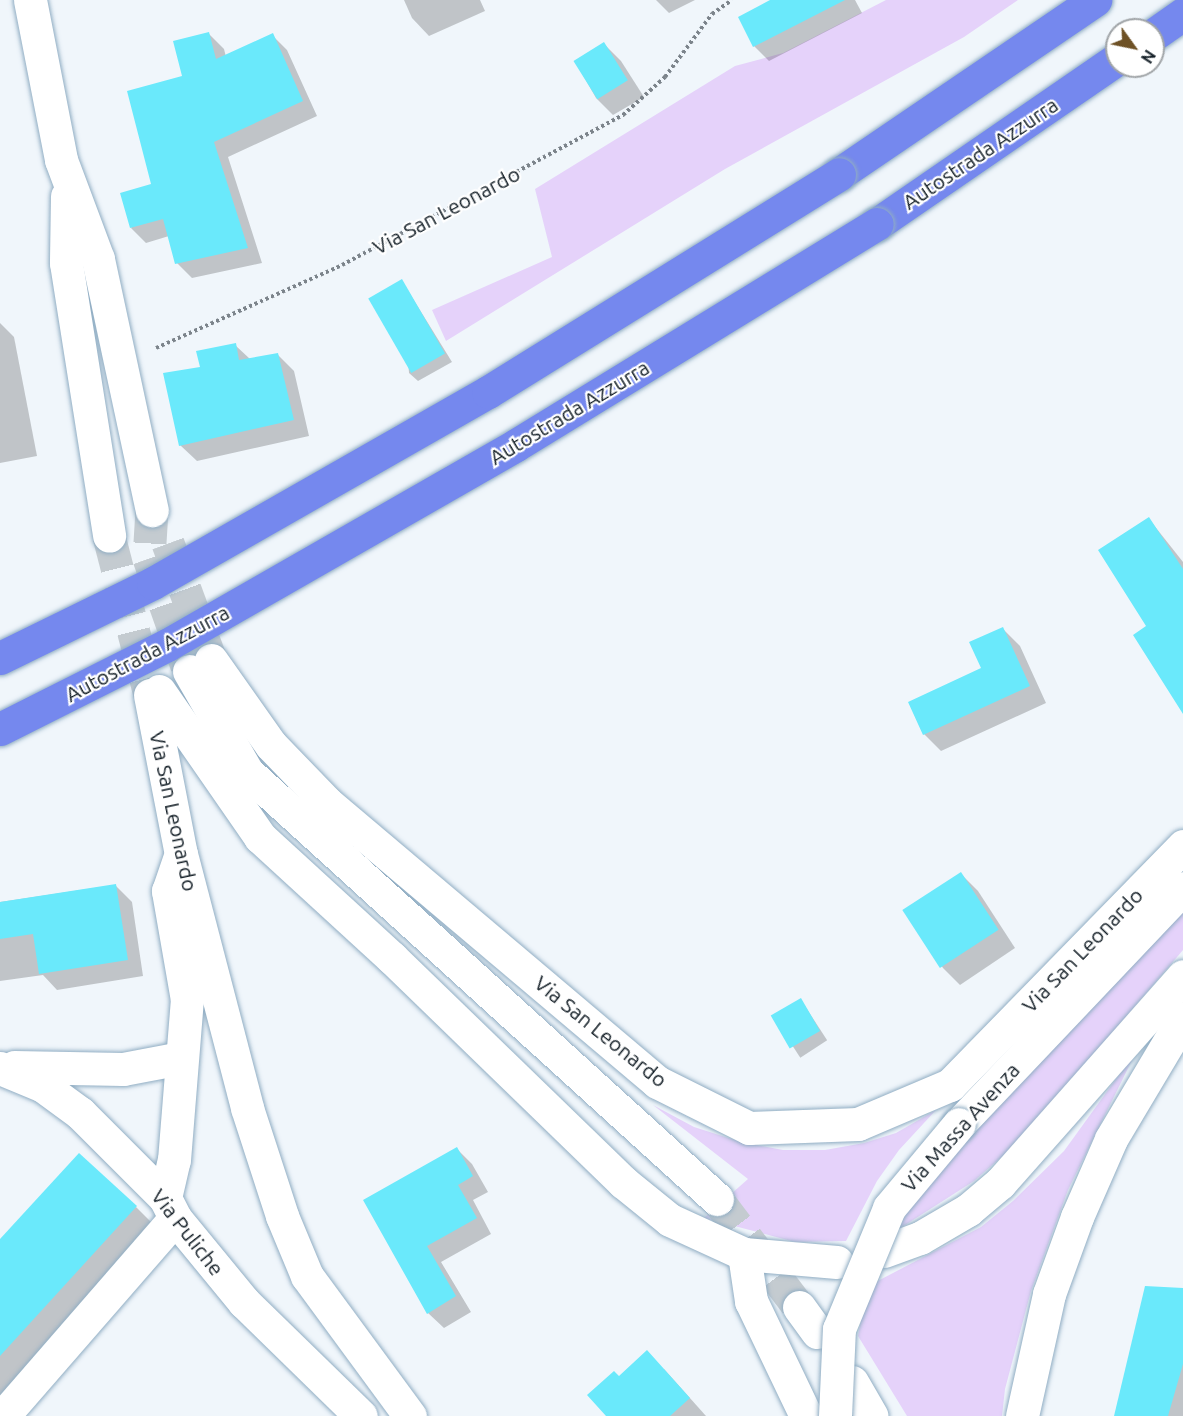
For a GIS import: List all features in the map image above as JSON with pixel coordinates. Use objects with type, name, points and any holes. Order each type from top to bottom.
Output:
[{"type":"highway","points":[[0,658],[153,583],[488,392],[839,174],[1095,0]]},
{"type":"highway","points":[[1165,26],[1183,14]]},
{"type":"highway","name":"Autostrada Azzurra","points":[[0,729],[167,645],[486,463],[877,224],[1105,67]]},
{"type":"main road","points":[[30,0],[67,176],[98,259],[152,510]]},
{"type":"main road","points":[[67,176],[66,263],[109,536]]},
{"type":"main road","name":"Via San Leonardo","points":[[717,1199],[247,772],[200,665],[271,745],[327,803],[657,1082],[749,1128],[858,1124],[950,1085],[1183,846]]},
{"type":"main road","name":"Via San Leonardo","points":[[410,1416],[307,1276],[282,1216],[247,1108],[181,854],[154,693],[260,837],[392,958],[623,1182],[670,1220],[744,1254],[837,1262]]},
{"type":"main road","points":[[3,1416],[170,1208],[187,1000],[168,891],[181,854]]},
{"type":"main road","name":"Via Massa Avenza","points":[[835,1416],[839,1329],[889,1208],[959,1124],[1183,888]]},
{"type":"main road","points":[[884,1251],[930,1232],[968,1209],[1000,1182],[1183,976]]},
{"type":"main road","points":[[1022,1416],[1049,1294],[1077,1217],[1111,1139],[1183,1018]]},
{"type":"main road","points":[[0,1068],[123,1069],[182,1058]]},
{"type":"main road","name":"Via Puliche","points":[[0,1068],[44,1086],[80,1113],[170,1208],[244,1302],[361,1416]]},
{"type":"main road","points":[[744,1254],[751,1301],[806,1416]]},
{"type":"main road","points":[[852,1382],[872,1416]]},
{"type":"path","name":"Via San Leonardo","points":[[119,362],[185,337],[342,265],[623,115],[665,77],[712,14],[732,0]]},
{"type":"shaded area","points":[[886,0],[1018,0],[964,37],[725,169],[446,341],[432,310],[552,257],[535,189],[735,66],[783,53]]},
{"type":"shaded area","points":[[1183,907],[1183,950],[1013,1147],[974,1181],[899,1229],[914,1196],[939,1166]]},
{"type":"shaded area","points":[[1137,1050],[1068,1190],[1031,1291],[1005,1389],[1002,1416],[907,1416],[858,1336],[864,1304],[872,1284],[981,1227],[1013,1201],[1064,1151]]},
{"type":"shaded area","points":[[653,1105],[694,1127],[741,1142],[783,1150],[825,1150],[864,1143],[896,1133],[936,1110],[899,1150],[877,1181],[846,1241],[795,1242],[704,1218],[748,1179]]},
{"type":"building","points":[[770,0],[845,0],[753,47],[738,17]]},
{"type":"building","points":[[209,32],[216,59],[273,33],[303,101],[214,142],[248,248],[175,264],[163,219],[130,228],[120,193],[151,184],[127,91],[182,76],[173,41]]},
{"type":"building","points":[[604,42],[628,80],[597,99],[573,61]]},
{"type":"building","points":[[402,279],[445,353],[411,373],[368,298]]},
{"type":"building","points":[[236,343],[239,360],[278,353],[294,420],[179,446],[163,373],[200,367],[196,351]]},
{"type":"building","points":[[1149,517],[1183,569],[1183,714],[1133,635],[1146,626],[1098,550]]},
{"type":"building","points":[[1003,627],[1030,686],[923,735],[908,702],[981,668],[969,642]]},
{"type":"building","points":[[961,872],[999,930],[940,968],[902,910]]},
{"type":"building","points":[[116,884],[128,960],[39,974],[33,934],[0,939],[0,902]]},
{"type":"building","points":[[801,998],[820,1031],[790,1048],[771,1015]]},
{"type":"building","points":[[457,1147],[473,1176],[458,1185],[477,1218],[427,1246],[456,1296],[427,1314],[363,1200]]},
{"type":"building","points":[[79,1153],[137,1206],[0,1356],[0,1239]]},
{"type":"building","points":[[1145,1286],[1183,1288],[1183,1364],[1168,1416],[1114,1416]]},
{"type":"building","points":[[647,1350],[690,1398],[670,1416],[606,1416],[587,1395],[614,1371],[619,1376]]},
{"type":"tunnel","points":[[152,510],[149,558],[187,666]]},
{"type":"tunnel","points":[[109,536],[150,695]]},
{"type":"tunnel","points":[[168,543],[211,660]]},
{"type":"tunnel","points":[[717,1199],[799,1307]]}]
